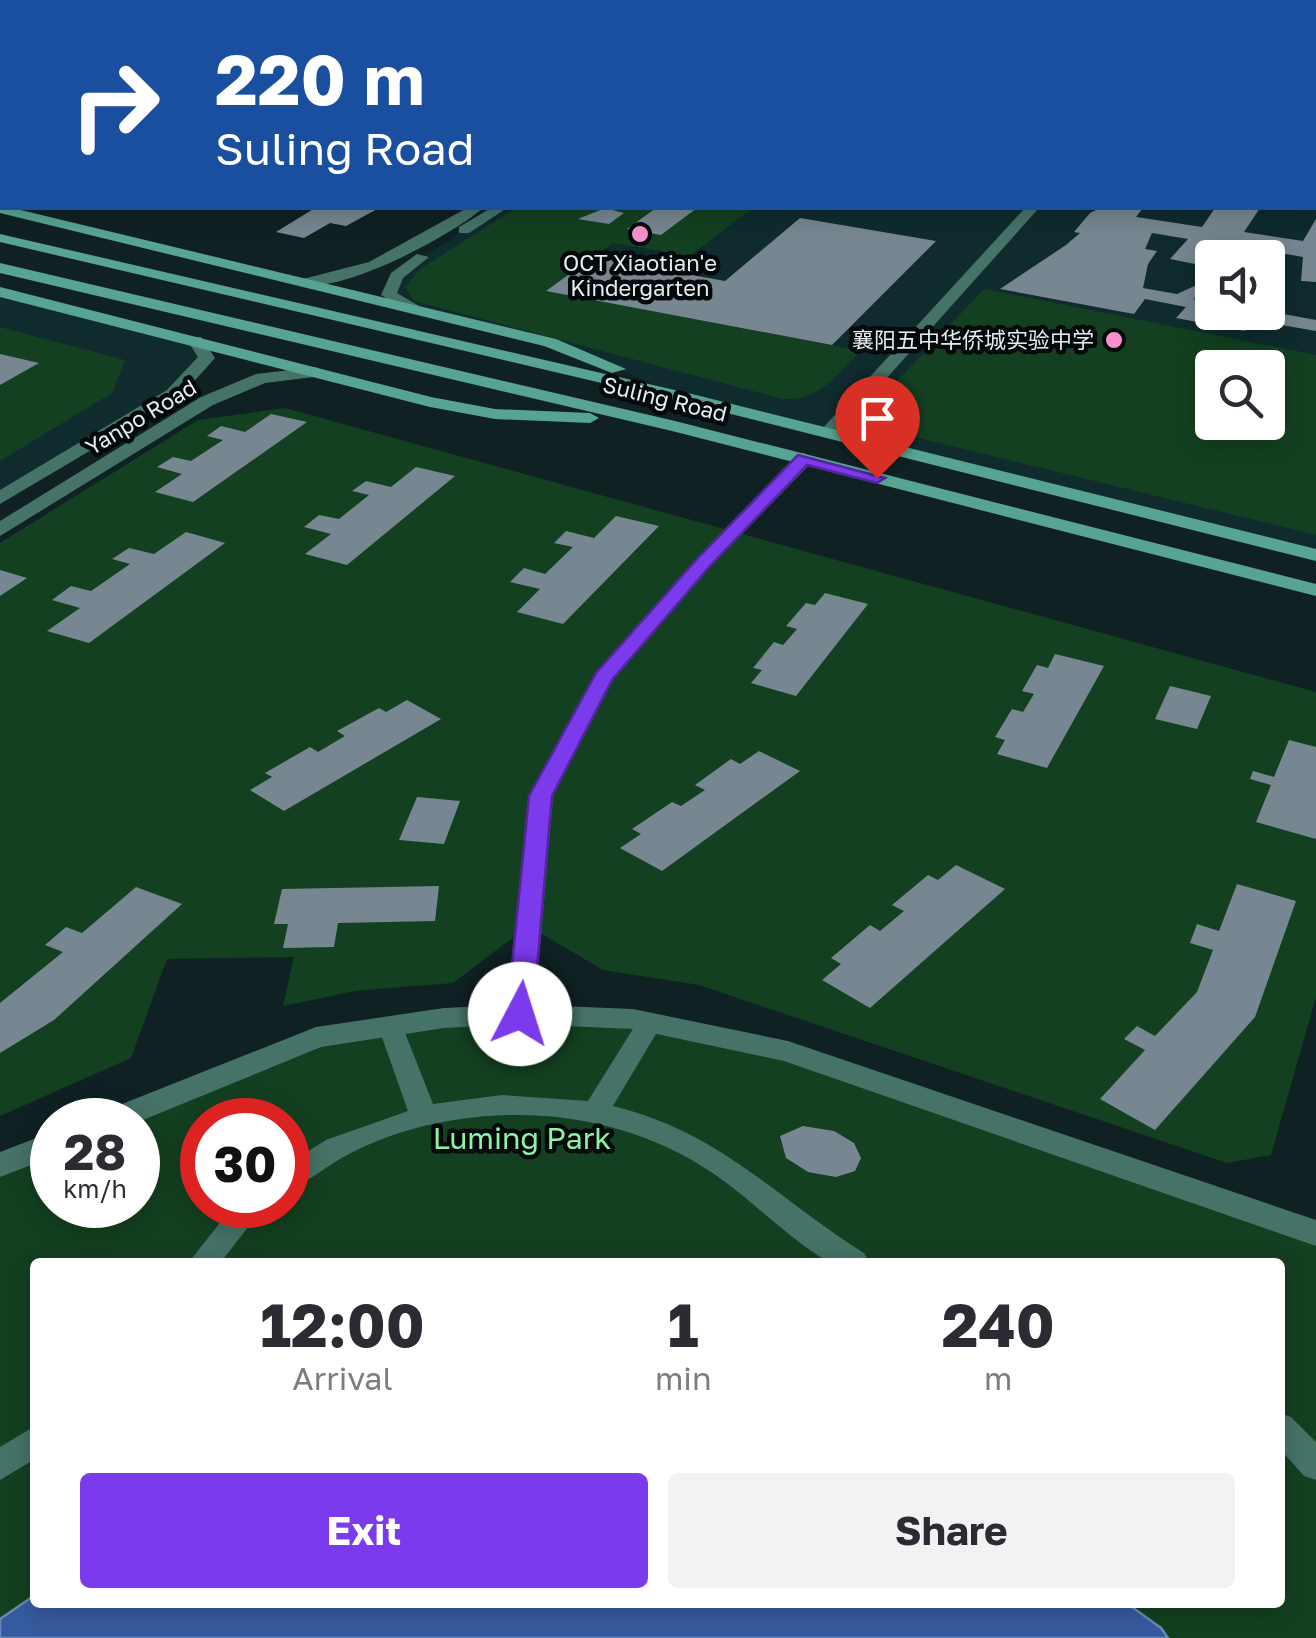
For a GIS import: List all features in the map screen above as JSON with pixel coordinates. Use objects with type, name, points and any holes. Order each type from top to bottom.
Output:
[{"type":"main road","points":[[4,210],[550,342],[692,399]]},
{"type":"main road","name":"Suling Road","points":[[0,238],[692,399],[1316,555]]},
{"type":"main road","name":"Suling Road","points":[[0,268],[675,426],[1316,590]]},
{"type":"main road","points":[[0,292],[430,402],[495,414],[641,420],[675,426]]},
{"type":"street","points":[[303,281],[344,278],[399,256],[473,210]]},
{"type":"street","points":[[413,309],[389,295],[396,276],[497,210]]},
{"type":"street","points":[[828,433],[1030,210]]},
{"type":"street","name":"Yanpo Road","points":[[0,498],[173,394],[207,358],[194,340]]},
{"type":"street","name":"Yanpo Road","points":[[0,530],[207,401],[262,378],[316,372]]},
{"type":"street","points":[[520,1014],[540,796],[603,678],[704,562],[804,459]]},
{"type":"street","points":[[160,1101],[316,1037],[520,1014],[650,1022],[788,1051],[1316,1232]]},
{"type":"street","points":[[595,1112],[650,1022]]},
{"type":"street","points":[[391,1026],[424,1116]]},
{"type":"street","points":[[310,1160],[386,1124],[424,1116],[500,1106],[595,1112],[663,1130],[718,1162],[847,1258]]},
{"type":"street","points":[[0,1165],[30,1153]]},
{"type":"street","points":[[207,1258],[233,1228]]},
{"type":"street","points":[[1285,1432],[1316,1465]]},
{"type":"street","points":[[0,1465],[30,1444]]},
{"type":"shaded area","points":[[497,210],[1316,210],[1316,555],[692,399],[550,342],[413,309],[389,295],[416,261]]},
{"type":"shaded area","points":[[0,292],[195,340],[207,358],[173,394],[0,498]]},
{"type":"green space","points":[[513,210],[749,210],[690,256],[613,243],[547,291],[861,351],[817,391],[783,399],[414,301],[405,287],[420,269]]},
{"type":"green space","points":[[984,289],[1316,355],[1316,535],[857,423]]},
{"type":"green space","points":[[0,327],[125,360],[112,393],[0,461]]},
{"type":"green space","points":[[285,408],[1316,692],[1316,997],[1271,1155],[1227,1163],[699,985],[603,970],[528,926],[453,983],[355,991],[283,1006],[294,957],[167,959],[131,1058],[41,1098],[30,1098],[30,1103],[0,1116],[0,543],[198,420]]},
{"type":"green space","name":"Luming Park","points":[[444,1018],[633,1019],[788,1051],[1316,1233],[1316,1638],[0,1638],[0,1165],[30,1153],[30,1228],[160,1228],[160,1110],[180,1100],[180,1228],[310,1228],[310,1098],[185,1098],[316,1037]]},
{"type":"water","points":[[30,1598],[30,1608],[1133,1608],[1168,1638],[0,1638],[0,1619]]},
{"type":"building","points":[[312,210],[375,210],[346,226],[330,223],[304,238],[276,232]]},
{"type":"building","points":[[600,210],[624,213],[609,224],[578,219]]},
{"type":"building","points":[[653,210],[694,210],[661,235],[627,229]]},
{"type":"building","points":[[1096,210],[1141,210],[1136,217],[1202,227],[1214,210],[1259,210],[1244,232],[1303,241],[1316,219],[1316,282],[1301,281],[1303,257],[1285,254],[1285,240],[1195,240],[1195,264],[1170,259],[1188,239],[1152,233],[1145,249],[1157,251],[1148,264],[1143,288],[1177,294],[1195,286],[1195,322],[1176,318],[1186,307],[1145,299],[1134,314],[1000,289],[1080,233],[1074,232]]},
{"type":"building","points":[[800,218],[936,241],[832,345],[546,291],[593,257],[725,281]]},
{"type":"building","points":[[1285,314],[1316,320],[1316,331],[1285,326]]},
{"type":"building","points":[[0,354],[39,363],[0,385]]},
{"type":"building","points":[[271,414],[307,422],[193,502],[155,492],[182,474],[157,467],[173,457],[191,461],[223,440],[207,436],[221,426],[245,432]]},
{"type":"building","points":[[416,467],[455,476],[347,565],[305,554],[331,534],[304,527],[319,515],[339,519],[369,495],[352,491],[366,481],[391,487]]},
{"type":"building","points":[[616,516],[659,526],[563,624],[517,612],[540,589],[510,582],[524,568],[545,574],[573,547],[554,543],[566,531],[594,538]]},
{"type":"building","points":[[186,532],[225,543],[89,643],[47,631],[80,608],[52,600],[71,586],[91,591],[130,564],[112,559],[129,548],[154,554]]},
{"type":"building","points":[[0,570],[27,578],[0,596]]},
{"type":"building","points":[[825,593],[868,604],[796,696],[751,683],[762,670],[753,668],[774,642],[783,645],[797,629],[786,626],[806,603],[815,605]]},
{"type":"building","points":[[1055,654],[1104,666],[1047,768],[997,754],[1005,740],[995,737],[1012,709],[1023,712],[1034,694],[1022,691],[1037,665],[1048,668]]},
{"type":"building","points":[[1170,686],[1211,696],[1197,729],[1155,719]]},
{"type":"building","points":[[407,700],[441,719],[284,811],[250,790],[272,777],[265,773],[310,747],[318,752],[345,736],[337,731],[379,708],[386,712]]},
{"type":"building","points":[[1289,740],[1316,747],[1316,839],[1256,822],[1271,785],[1250,779],[1253,771],[1274,777]]},
{"type":"building","points":[[759,751],[800,771],[662,871],[620,848],[641,834],[632,829],[672,802],[681,806],[705,790],[695,785],[731,759],[740,764]]},
{"type":"building","points":[[417,797],[460,801],[444,844],[399,840]]},
{"type":"building","points":[[956,865],[1005,889],[870,1008],[822,980],[841,964],[831,958],[870,925],[880,931],[904,911],[892,905],[928,875],[938,880]]},
{"type":"building","points":[[1237,884],[1296,901],[1255,1017],[1155,1130],[1100,1099],[1145,1050],[1124,1039],[1137,1026],[1155,1036],[1197,992],[1213,950],[1190,943],[1197,924],[1219,931]]},
{"type":"building","points":[[439,886],[435,921],[338,923],[334,947],[283,948],[288,924],[274,924],[282,889]]},
{"type":"building","points":[[136,887],[182,904],[54,1020],[0,1053],[0,1003],[63,952],[45,945],[66,927],[82,933]]},
{"type":"building","points":[[803,1126],[834,1131],[854,1143],[861,1158],[855,1171],[836,1177],[808,1172],[786,1158],[780,1136]]},
{"type":"place","name":"OCT Xiaotian'e Kindergarten","points":[[640,234]]},
{"type":"place","name":"襄阳五中华侨城实验中学","points":[[1114,340]]},
{"type":"route","points":[[520,1014],[540,796],[603,678],[704,562],[804,459],[877,478]]}]
